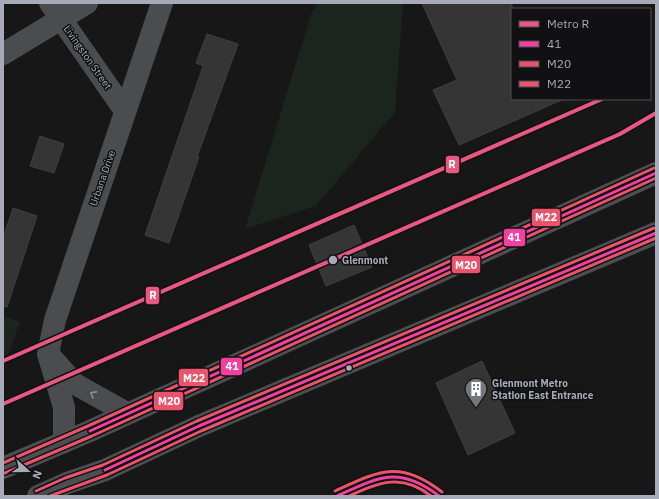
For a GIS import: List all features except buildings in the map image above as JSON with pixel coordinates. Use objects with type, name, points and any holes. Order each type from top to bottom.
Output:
[{"type":"main road","points":[[3,468],[64,442],[656,173]]},
{"type":"main road","points":[[38,496],[67,483],[105,470],[199,426],[656,233]]},
{"type":"street","points":[[3,54],[56,11],[86,3]]},
{"type":"street","name":"Urbana Drive","points":[[64,442],[64,407],[48,354],[55,320],[162,3]]},
{"type":"street","name":"Livingston Street","points":[[56,11],[125,111]]},
{"type":"street","points":[[48,354],[75,384],[127,413]]},
{"type":"shaded area","points":[[318,3],[403,3],[395,112],[316,206],[245,229],[311,14]]},
{"type":"shaded area","points":[[3,316],[20,322],[3,369]]},
{"type":"metro line","name":"R","points":[[3,361],[600,100]]},
{"type":"metro line","name":"R","points":[[3,404],[620,134],[656,113]]},
{"type":"transit line","name":"M22","points":[[3,463],[88,426],[654,168]]},
{"type":"transit line","name":"41","points":[[90,431],[656,173]]},
{"type":"transit line","name":"M20","points":[[5,473],[92,436],[656,178]]},
{"type":"transit line","name":"M22","points":[[36,491],[65,478],[103,465],[197,421],[654,228]]},
{"type":"transit line","name":"41","points":[[105,470],[199,426],[656,233]]},
{"type":"transit line","name":"M20","points":[[50,496],[107,475],[201,431],[656,238]]},
{"type":"transit line","name":"M22","points":[[335,491],[377,474],[401,472],[414,475],[442,492]]},
{"type":"transit line","name":"41","points":[[337,496],[377,479],[389,477],[400,477],[412,480],[425,486],[439,496]]},
{"type":"transit line","name":"M20","points":[[349,496],[371,487],[391,482],[410,484],[431,496]]},
{"type":"place","name":"Glenmont","points":[[333,260]]},
{"type":"place","name":"Glenmont Metro Station East Entrance","points":[[476,408]]}]
